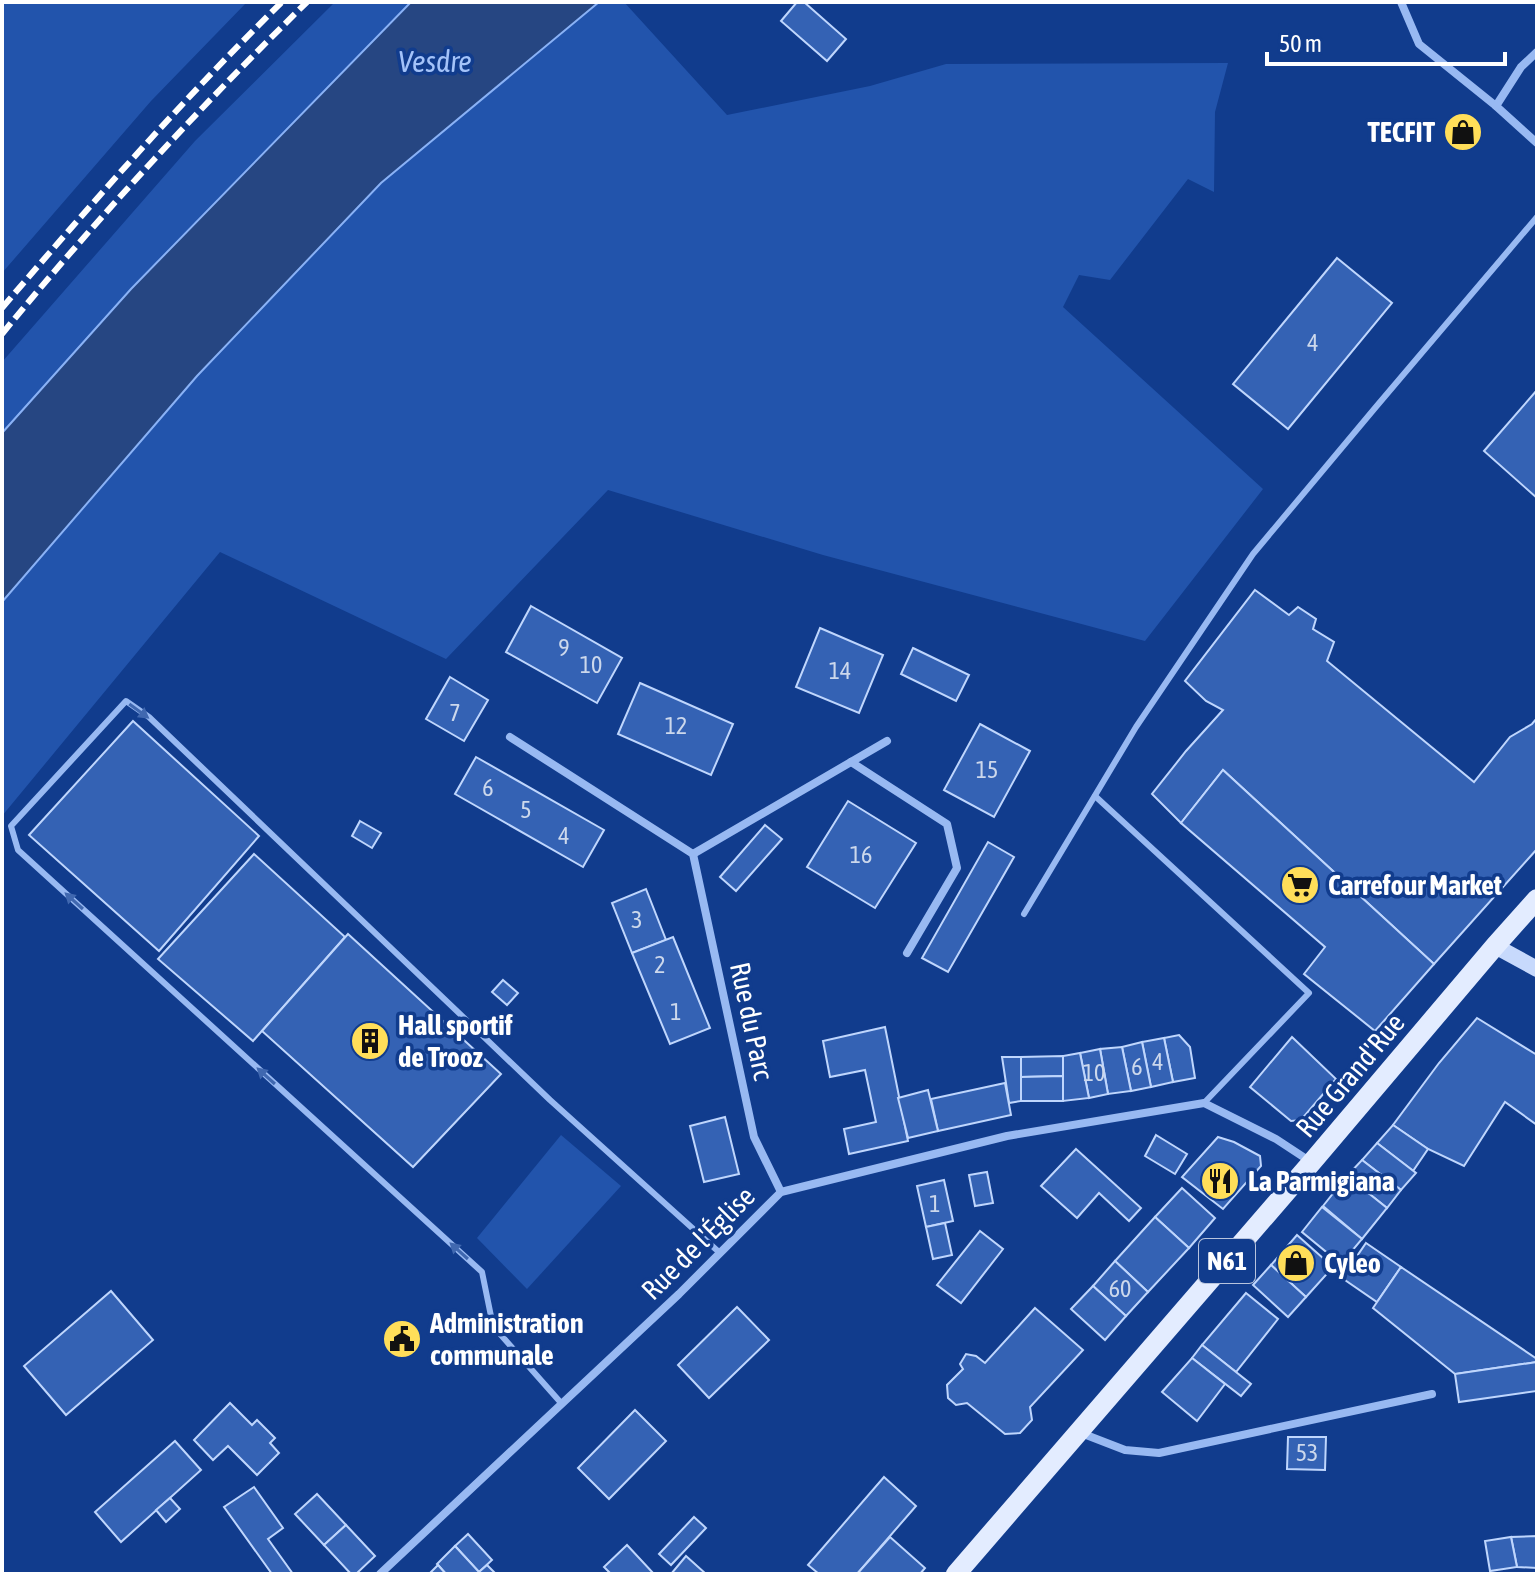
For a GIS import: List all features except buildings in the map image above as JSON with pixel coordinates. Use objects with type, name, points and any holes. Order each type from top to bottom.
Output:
[{"type":"main road","name":"Rue Grand'Rue","points":[[956,1574],[1537,899]]},
{"type":"main road","points":[[1495,946],[1537,969]]},
{"type":"street","points":[[1401,2],[1419,44],[1537,143]]},
{"type":"street","points":[[1496,106],[1521,67],[1537,52]]},
{"type":"street","points":[[510,737],[693,854],[887,741]]},
{"type":"street","points":[[851,762],[947,824],[957,868],[907,953]]},
{"type":"street","name":"Rue du Parc","points":[[693,854],[754,1137],[781,1192]]},
{"type":"street","points":[[1204,1103],[1276,1139],[1312,1162]]},
{"type":"street","name":"Rue de l'Église","points":[[380,1574],[679,1294],[781,1192],[1007,1136],[1204,1103]]},
{"type":"street","points":[[1080,1433],[1125,1450],[1159,1453],[1432,1394]]},
{"type":"lane","points":[[1024,914],[1136,727],[1253,554],[1537,217]]},
{"type":"lane","points":[[562,1404],[493,1326],[482,1272],[18,850],[11,826],[126,701],[149,717],[550,1100],[720,1253]]},
{"type":"lane","points":[[1095,796],[1309,993],[1204,1103]]},
{"type":"shaded area","points":[[2,2],[247,2],[151,101],[2,273]]},
{"type":"shaded area","points":[[335,2],[411,2],[131,289],[2,433],[2,362],[195,141]]},
{"type":"shaded area","points":[[599,2],[624,2],[727,115],[870,86],[946,64],[1228,63],[1215,112],[1214,192],[1188,179],[1110,280],[1079,275],[1063,307],[1263,489],[1145,641],[823,555],[608,490],[446,659],[220,552],[2,816],[2,602],[197,376],[381,183]]},
{"type":"shaded area","points":[[561,1135],[621,1186],[527,1289],[477,1238]]},
{"type":"water","name":"Vesdre","points":[[411,2],[599,2],[381,183],[197,376],[2,602],[2,433],[131,289]]},
{"type":"railway","points":[[2,308],[139,152],[282,2]]},
{"type":"railway","points":[[2,334],[150,164],[307,2]]},
{"type":"place","name":"TECFIT","points":[[1463,132]]},
{"type":"place","name":"Carrefour Market","points":[[1300,885]]},
{"type":"place","name":"Hall sportif de Trooz","points":[[370,1041]]},
{"type":"place","name":"La Parmigiana","points":[[1220,1181]]},
{"type":"place","name":"Cyleo","points":[[1296,1263]]},
{"type":"place","name":"Administration communale","points":[[402,1339]]}]
